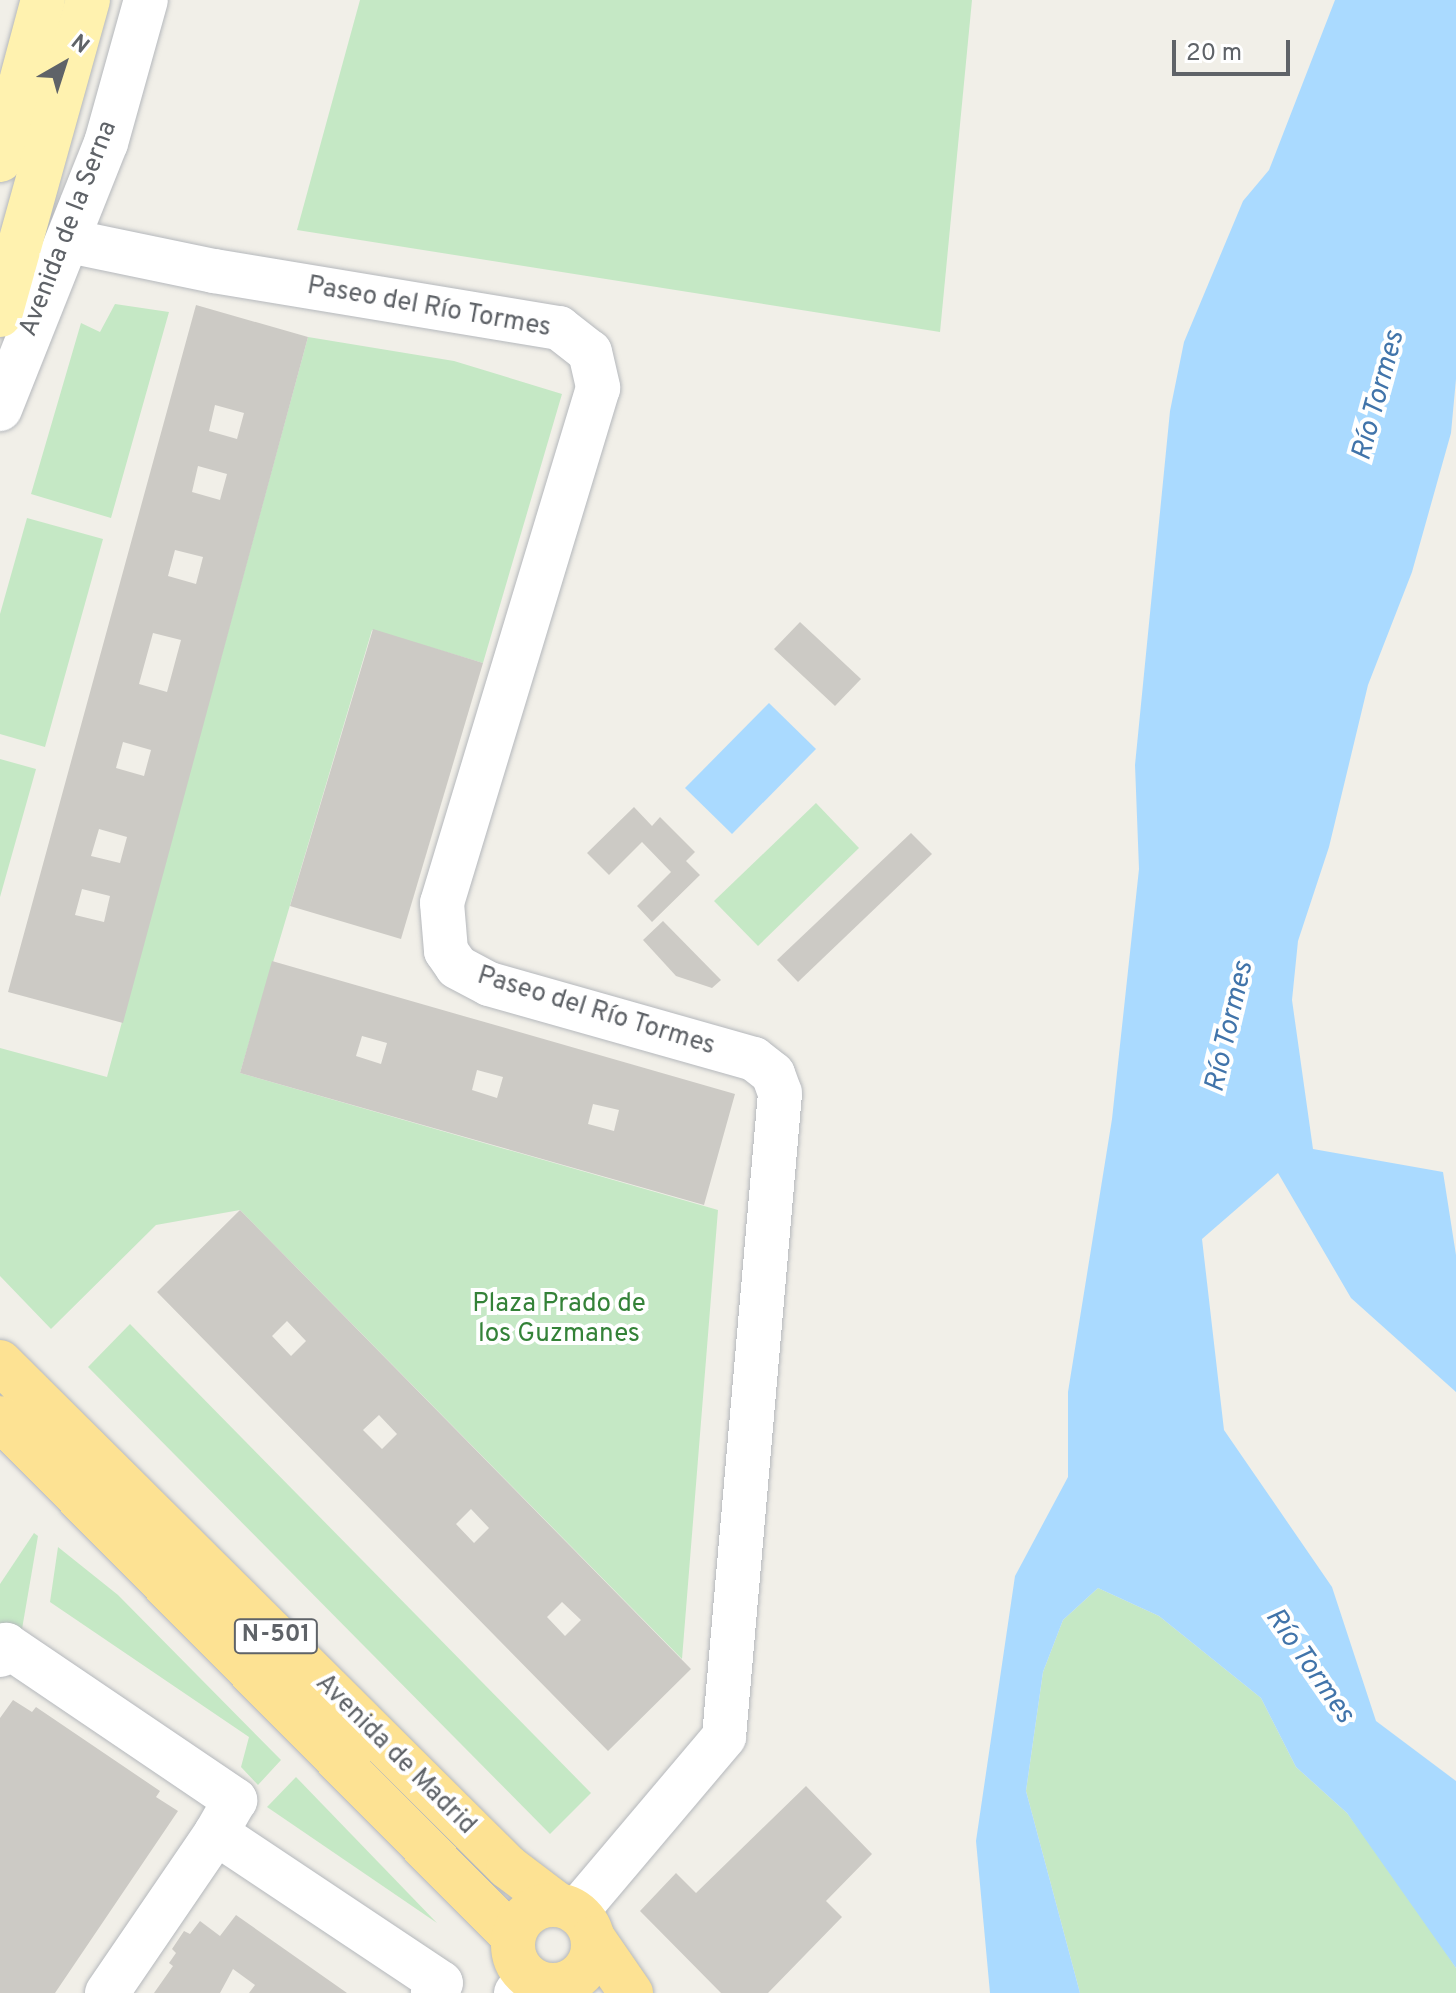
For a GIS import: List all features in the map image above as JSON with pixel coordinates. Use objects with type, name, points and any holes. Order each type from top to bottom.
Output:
[{"type":"highway","name":"Avenida de Madrid","points":[[0,1362],[508,1867],[576,1918],[631,1993]]},
{"type":"highway","name":"Avenida de Madrid","points":[[0,1418],[513,1937]]},
{"type":"highway","points":[[513,1937],[529,1912],[576,1918]]},
{"type":"highway","name":"N-501","points":[[513,1937],[515,1959],[541,1987],[585,1970],[576,1918]]},
{"type":"main road","points":[[0,160],[43,0]]},
{"type":"main road","name":"Avenida de la Serna","points":[[0,315],[88,0]]},
{"type":"street","name":"Avenida de la Serna","points":[[0,409],[44,289],[69,241],[106,143],[146,0]]},
{"type":"street","name":"Paseo del Río Tormes","points":[[69,241],[214,271],[559,328],[590,352],[598,388],[442,903],[446,951],[457,967],[489,984],[754,1059],[773,1074],[780,1093],[724,1737],[576,1918]]},
{"type":"street","points":[[3,1650],[235,1800],[216,1833],[107,1993]]},
{"type":"street","points":[[216,1833],[437,1988]]},
{"type":"green space","points":[[360,0],[972,0],[940,332],[297,230]]},
{"type":"green space","points":[[115,304],[169,312],[111,518],[31,494],[81,323],[100,332]]},
{"type":"green space","name":"Plaza Prado de los Guzmanes","points":[[308,337],[454,361],[562,394],[483,663],[372,630],[240,1073],[718,1210],[682,1659],[240,1210],[156,1225],[51,1329],[0,1276],[0,1048],[107,1077]]},
{"type":"green space","points":[[27,518],[103,539],[45,747],[0,734],[0,614]]},
{"type":"green space","points":[[0,759],[36,769],[0,897]]},
{"type":"green space","points":[[816,803],[859,848],[758,946],[714,901]]},
{"type":"green space","points":[[130,1324],[591,1793],[550,1834],[88,1367]]},
{"type":"green space","points":[[34,1533],[38,1536],[22,1629],[0,1626],[0,1584]]},
{"type":"green space","points":[[58,1547],[118,1595],[281,1760],[258,1785],[241,1767],[249,1737],[50,1602]]},
{"type":"green space","points":[[1098,1588],[1159,1616],[1261,1698],[1296,1767],[1347,1813],[1405,1890],[1456,1968],[1456,1993],[1080,1993],[1026,1791],[1043,1672],[1063,1620]]},
{"type":"green space","points":[[296,1777],[437,1923],[267,1807]]},
{"type":"water","name":"Río Tormes","points":[[1335,0],[1456,0],[1456,379],[1451,433],[1412,572],[1368,685],[1329,847],[1298,941],[1292,1000],[1313,1149],[1443,1172],[1456,1255],[1456,1392],[1351,1298],[1278,1173],[1202,1239],[1224,1430],[1332,1587],[1376,1721],[1456,1781],[1456,1968],[1347,1813],[1296,1767],[1261,1698],[1159,1616],[1098,1588],[1063,1620],[1043,1672],[1026,1791],[1080,1993],[990,1993],[976,1841],[1015,1576],[1068,1477],[1068,1392],[1112,1119],[1139,869],[1135,765],[1170,411],[1184,342],[1243,201],[1269,170]]},
{"type":"water","points":[[769,703],[816,749],[732,834],[685,788]]},
{"type":"building","points":[[196,305],[308,337],[123,1023],[8,992]],"holes":[[[215,405],[244,413],[237,439],[209,431]],[[198,466],[227,474],[220,500],[192,492]],[[175,550],[203,557],[196,584],[168,576]],[[153,633],[181,640],[167,692],[139,684]],[[123,742],[151,750],[144,776],[116,768]],[[99,829],[127,837],[120,863],[91,856]],[[82,889],[110,896],[104,922],[75,915]]]},
{"type":"building","points":[[800,622],[861,679],[835,706],[774,649]]},
{"type":"building","points":[[373,629],[483,663],[401,939],[290,906]]},
{"type":"building","points":[[634,807],[652,826],[660,817],[695,852],[686,861],[700,875],[652,922],[637,906],[671,872],[642,842],[609,875],[587,853]]},
{"type":"building","points":[[911,833],[932,854],[798,982],[777,960]]},
{"type":"building","points":[[663,921],[721,980],[712,988],[676,976],[643,940]]},
{"type":"building","points":[[272,961],[735,1094],[704,1205],[240,1073]],"holes":[[[362,1036],[387,1043],[381,1064],[356,1056]],[[477,1070],[503,1077],[497,1098],[472,1090]],[[593,1104],[619,1110],[614,1131],[588,1124]]]},
{"type":"building","points":[[240,1210],[691,1669],[608,1751],[157,1292]],"holes":[[[287,1321],[306,1341],[291,1356],[272,1336]],[[379,1415],[397,1434],[382,1449],[363,1430]],[[471,1509],[489,1528],[474,1543],[456,1524]],[[562,1602],[581,1620],[565,1636],[547,1617]]]},
{"type":"building","points":[[13,1700],[32,1712],[36,1707],[160,1791],[156,1797],[178,1811],[55,1993],[0,1993],[0,1718]]},
{"type":"building","points":[[806,1786],[872,1854],[826,1901],[842,1917],[768,1993],[721,1993],[640,1911],[676,1873],[696,1893]]},
{"type":"building","points":[[236,1915],[347,1993],[249,1993],[255,1985],[233,1969],[220,1993],[154,1993],[173,1966],[169,1963],[176,1953],[172,1949],[184,1931],[190,1934],[200,1921],[220,1936]]}]
